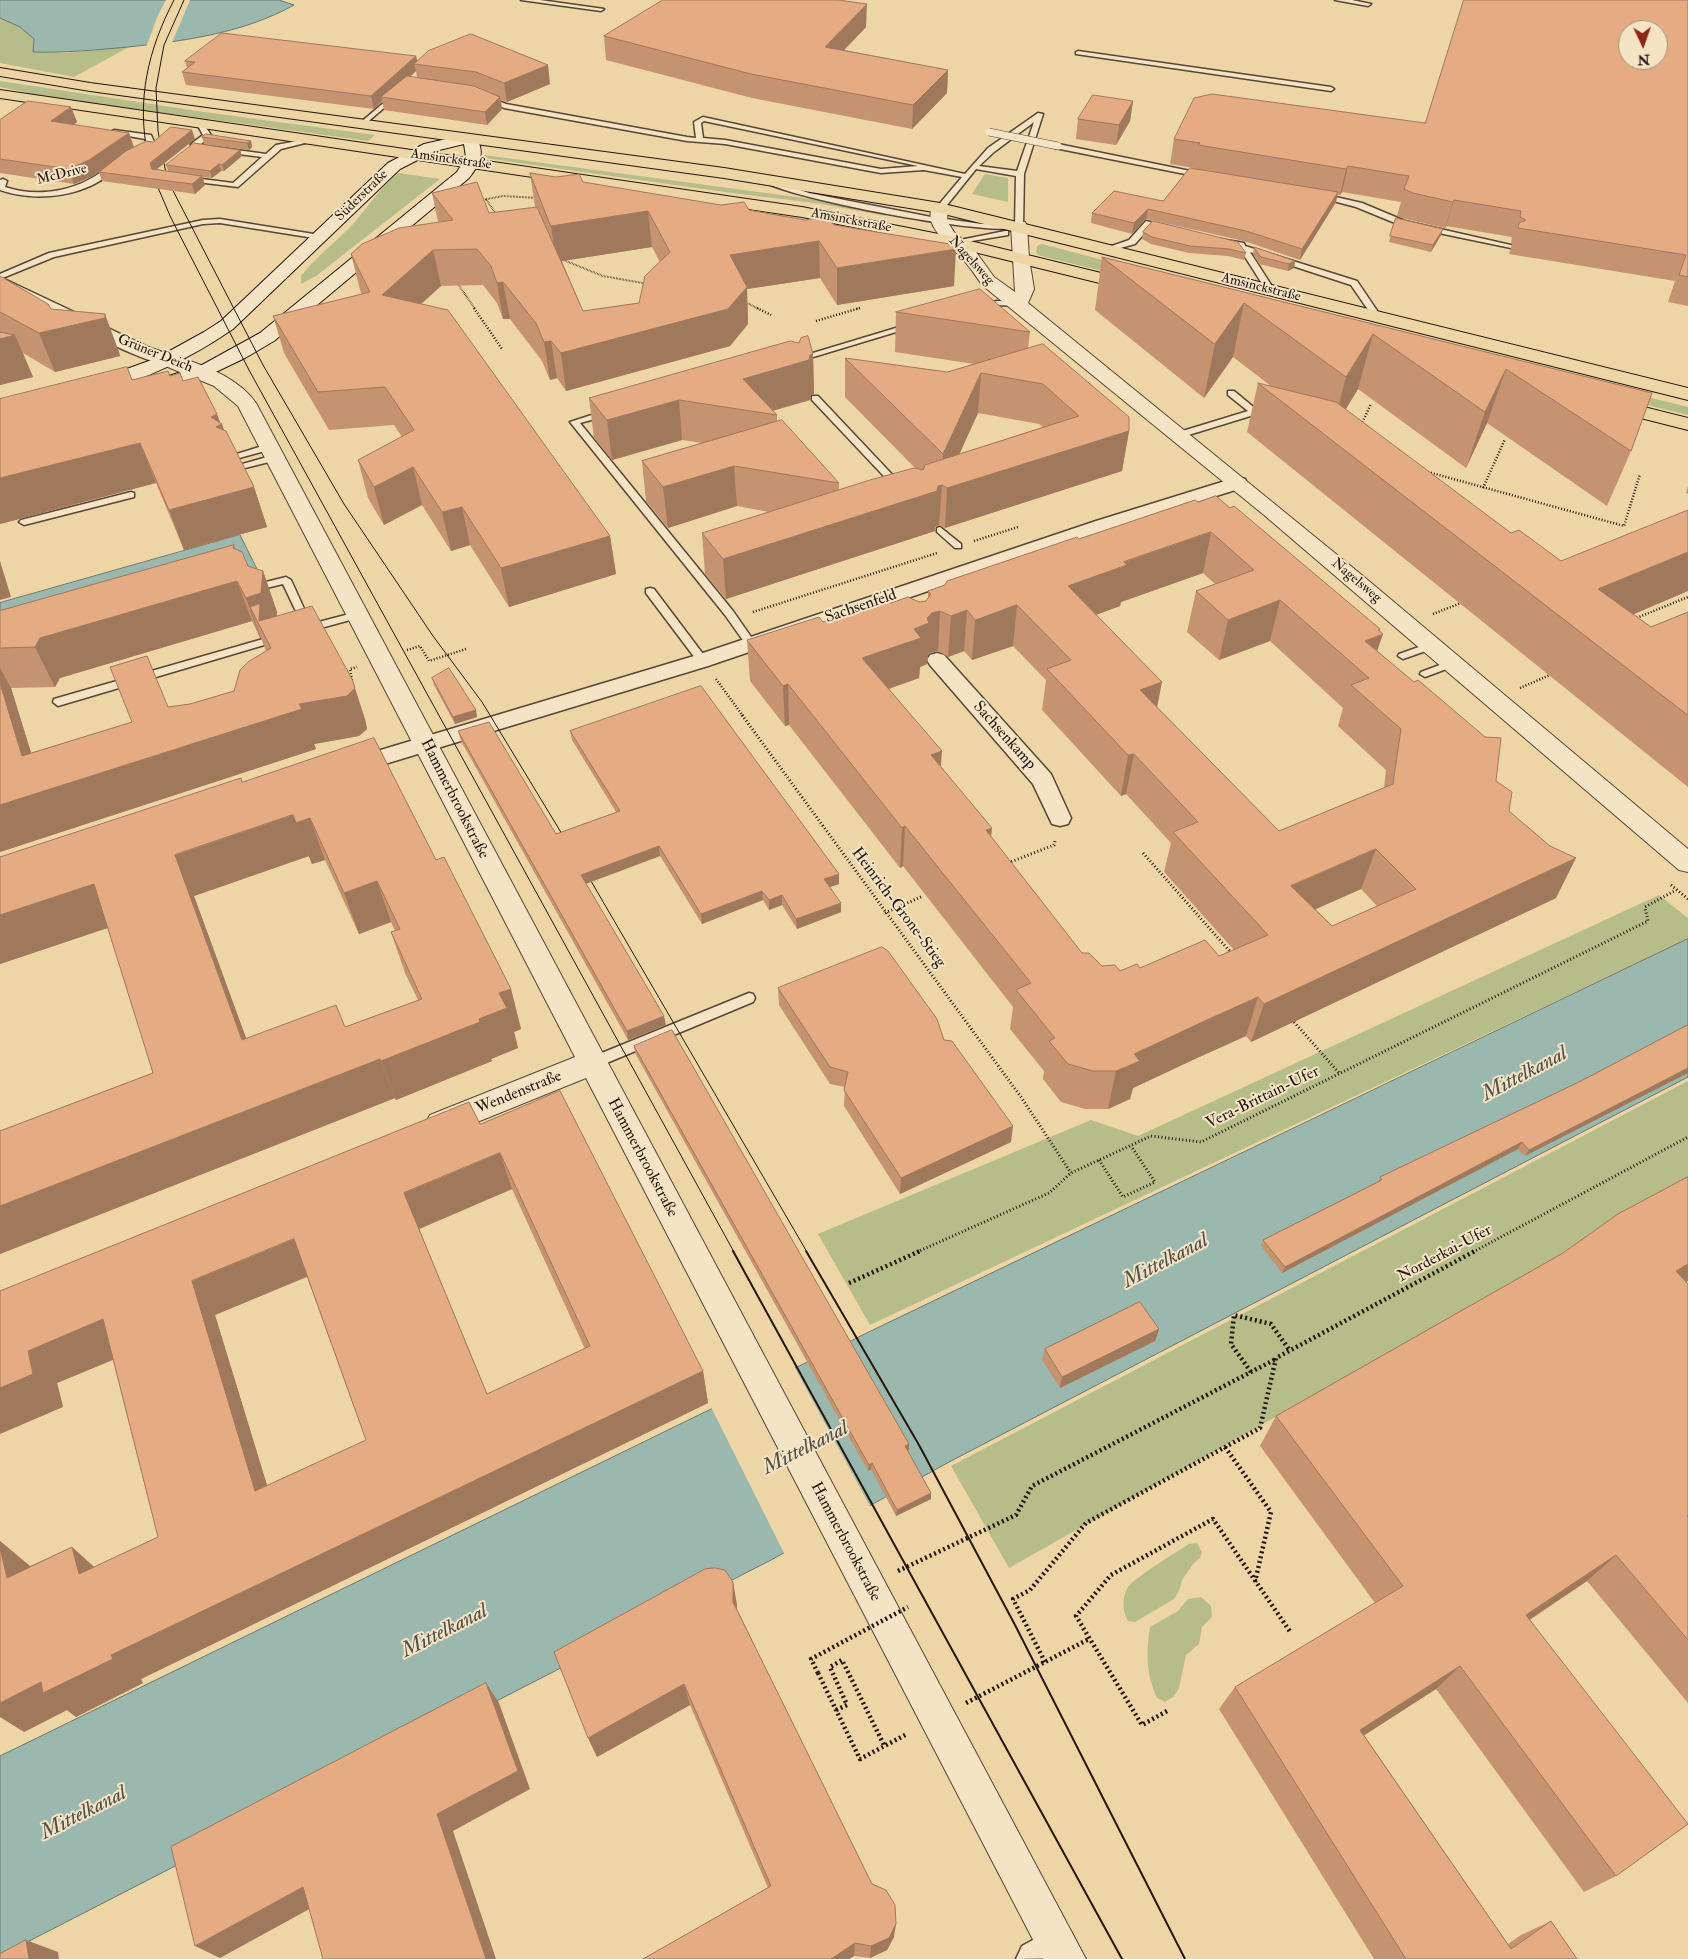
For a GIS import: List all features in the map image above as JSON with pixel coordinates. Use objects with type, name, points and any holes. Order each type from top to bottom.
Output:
[{"type":"main road","name":"Amsinckstraße","points":[[0,72],[90,87],[760,178],[940,214],[1019,226],[1378,318],[1688,394]]},
{"type":"main road","name":"Amsinckstraße","points":[[0,94],[35,104],[201,124],[802,212],[954,242],[1149,290]]},
{"type":"main road","points":[[1594,401],[1688,424]]},
{"type":"street","name":"Süderstraße","points":[[469,139],[451,141],[412,154],[394,166],[320,237],[278,292],[197,346],[170,361],[80,397],[148,390],[202,372],[248,350],[314,300],[464,176],[473,163]]},
{"type":"street","points":[[469,139],[473,145],[473,163]]},
{"type":"street","name":"Nagelsweg","points":[[940,214],[954,242],[973,260],[988,281],[1019,304],[1238,483],[1433,645],[1688,863]]},
{"type":"street","points":[[1019,226],[1020,258],[1025,289],[1019,304]]},
{"type":"street","name":"Grüner Deich","points":[[0,282],[144,352],[202,372]]},
{"type":"street","points":[[278,292],[314,300]]},
{"type":"street","name":"Hammerbrookstraße","points":[[202,372],[220,381],[239,395],[246,403],[937,1718],[1053,1954]]},
{"type":"street","name":"Sachsenfeld","points":[[332,773],[425,742],[751,644],[894,605],[1238,483]]},
{"type":"street","name":"Sachsenkamp","points":[[937,660],[1043,780],[1060,818]]},
{"type":"street","name":"Wendenstraße","points":[[418,1133],[592,1063]]},
{"type":"lane","points":[[524,0],[601,9]]},
{"type":"lane","points":[[1338,0],[1368,4]]},
{"type":"lane","points":[[1078,53],[1331,89]]},
{"type":"lane","points":[[362,124],[401,91]]},
{"type":"lane","points":[[479,96],[504,106],[686,139],[725,142],[881,171],[924,168],[966,176]]},
{"type":"lane","points":[[940,214],[966,176],[991,150],[1040,114],[1020,174],[1019,226],[999,235],[954,242]]},
{"type":"lane","points":[[700,140],[697,120],[708,120],[920,165],[924,168]]},
{"type":"lane","points":[[187,151],[207,135],[201,124]]},
{"type":"lane","name":"McDrive","points":[[3,180],[1,188],[12,193],[40,194],[91,183],[126,158],[151,144],[148,137],[105,130]]},
{"type":"lane","points":[[990,132],[1207,176]]},
{"type":"lane","points":[[177,177],[235,185],[280,147],[313,140]]},
{"type":"lane","points":[[194,146],[268,156]]},
{"type":"lane","points":[[974,167],[1020,174]]},
{"type":"lane","points":[[1314,194],[1359,205],[1403,223],[1511,246]]},
{"type":"lane","points":[[0,277],[52,255],[203,222],[220,221],[320,237]]},
{"type":"lane","points":[[1109,250],[1132,242],[1149,223],[1177,230]]},
{"type":"lane","points":[[1213,238],[1241,245],[1354,283],[1378,318]]},
{"type":"lane","points":[[1241,245],[1271,291]]},
{"type":"lane","points":[[969,310],[987,304],[1019,304]]},
{"type":"lane","points":[[792,361],[924,323]]},
{"type":"lane","points":[[1179,435],[1254,412],[1231,393]]},
{"type":"lane","points":[[815,398],[904,492]]},
{"type":"lane","points":[[622,409],[574,422],[691,565],[751,644]]},
{"type":"lane","points":[[232,456],[272,452]]},
{"type":"lane","points":[[237,467],[272,452]]},
{"type":"lane","points":[[24,522],[131,495]]},
{"type":"lane","points":[[940,530],[958,546]]},
{"type":"lane","points":[[254,588],[286,580],[308,628]]},
{"type":"lane","points":[[650,591],[702,660]]},
{"type":"lane","points":[[58,702],[356,615]]},
{"type":"lane","points":[[1403,656],[1433,645]]},
{"type":"lane","points":[[1425,674],[1453,663]]},
{"type":"lane","points":[[592,1063],[749,998]]},
{"type":"path","points":[[480,201],[503,196],[540,198]]},
{"type":"path","points":[[486,199],[500,220]]},
{"type":"path","points":[[557,257],[575,267],[604,276],[657,285]]},
{"type":"path","points":[[453,276],[502,349]]},
{"type":"path","points":[[740,300],[771,315]]},
{"type":"path","points":[[816,321],[860,308]]},
{"type":"path","points":[[1360,427],[1371,404]]},
{"type":"path","points":[[1483,488],[1506,439]]},
{"type":"path","points":[[1425,471],[1624,526],[1640,474]]},
{"type":"path","points":[[1626,622],[1688,597]]},
{"type":"path","points":[[1428,616],[1461,603]]},
{"type":"path","points":[[402,652],[420,646],[430,661],[466,649]]},
{"type":"path","name":"Heinrich-Grone-Stieg","points":[[702,660],[1021,1097],[1071,1173]]},
{"type":"path","points":[[350,669],[353,686]]},
{"type":"path","points":[[1517,689],[1550,675]]},
{"type":"path","points":[[1001,865],[1054,845],[1060,818]]},
{"type":"path","points":[[1143,853],[1239,961]]},
{"type":"path","name":"Vera-Brittain-Ufer","points":[[849,1283],[1049,1193],[1071,1173],[1152,1136],[1201,1142],[1648,921],[1646,907],[1676,890]]},
{"type":"path","points":[[885,913],[924,896]]},
{"type":"path","points":[[1294,1022],[1340,1074]]},
{"type":"path","name":"Norderkai-Ufer","points":[[868,1586],[1016,1515],[1032,1486],[1251,1372],[1688,1137]]},
{"type":"path","points":[[1099,1160],[1123,1197],[1155,1182],[1131,1146]]},
{"type":"path","points":[[1251,1372],[1231,1344],[1234,1315],[1271,1324],[1290,1351]]},
{"type":"path","points":[[1044,1662],[1013,1599],[1030,1590],[1086,1523],[1260,1428],[1276,1358]]},
{"type":"path","points":[[1225,1447],[1271,1512],[1255,1582]]},
{"type":"path","points":[[1167,1711],[1142,1725],[1076,1616],[1111,1576],[1213,1519],[1291,1633]]},
{"type":"path","points":[[908,1608],[811,1659],[860,1759],[1089,1639]]},
{"type":"path","points":[[836,1710],[847,1705],[830,1667],[842,1660],[884,1746]]},
{"type":"green space","points":[[0,18],[20,27],[34,38],[33,52],[65,53],[129,47],[74,77],[0,63]]},
{"type":"green space","points":[[0,81],[204,112],[375,135],[368,141],[42,96],[0,87]]},
{"type":"green space","points":[[484,155],[818,200],[886,213],[886,216],[815,203],[484,158]]},
{"type":"green space","points":[[399,173],[440,179],[316,276],[301,284],[301,276],[307,269],[354,223],[380,190]]},
{"type":"green space","points":[[985,174],[1008,178],[1008,202],[972,194]]},
{"type":"green space","points":[[1042,244],[1293,310],[1688,407],[1688,415],[1041,256],[1036,253],[1037,246]]},
{"type":"green space","points":[[1659,895],[1688,918],[1688,939],[870,1325],[818,1234],[1091,1120],[1138,1136]]},
{"type":"green space","points":[[1688,1081],[1688,1183],[1009,1568],[951,1466]]},
{"type":"green space","points":[[1197,1543],[1202,1552],[1200,1558],[1193,1564],[1182,1580],[1179,1591],[1174,1599],[1135,1622],[1128,1621],[1124,1604],[1128,1587],[1139,1577],[1176,1552],[1189,1544]]},
{"type":"green space","points":[[1201,1597],[1211,1606],[1212,1617],[1202,1627],[1199,1644],[1186,1655],[1179,1688],[1173,1697],[1165,1702],[1157,1698],[1149,1672],[1148,1645],[1150,1627],[1178,1611],[1188,1599]]},
{"type":"water","points":[[0,0],[279,0],[294,5],[255,23],[192,38],[149,45],[104,49],[69,52],[33,52],[34,39],[20,27],[0,18]]},
{"type":"water","points":[[240,535],[263,581],[0,657],[0,603]]},
{"type":"water","name":"Mittelkanal","points":[[1688,939],[1688,1077],[951,1461],[771,1560],[0,1956],[0,1756],[877,1328]]},
{"type":"pier","points":[[166,0],[190,0],[171,45],[146,47],[158,15]]},
{"type":"pier","points":[[794,1366],[871,1508],[785,1555],[711,1407]]},
{"type":"building","points":[[663,0],[838,0],[867,4],[825,47],[948,70],[913,105],[751,74],[604,36]]},
{"type":"building","points":[[1464,0],[1688,0],[1688,277],[1679,275],[1686,255],[1518,228],[1519,223],[1526,220],[1520,217],[1521,211],[1454,200],[1453,202],[1413,193],[1404,189],[1409,176],[1348,166],[1346,169],[1198,145],[1200,143],[1174,139],[1194,98],[1212,94],[1425,123]]},
{"type":"building","points":[[222,33],[416,56],[371,96],[182,72],[195,62],[185,61]]},
{"type":"building","points":[[471,34],[548,65],[504,83],[476,72],[414,64],[428,51]]},
{"type":"building","points":[[407,76],[474,86],[500,97],[485,112],[381,97]]},
{"type":"building","points":[[1093,95],[1133,101],[1119,125],[1078,119]]},
{"type":"building","points":[[28,101],[71,107],[51,121],[129,133],[89,160],[69,169],[0,159],[0,120]]},
{"type":"building","points":[[171,127],[192,130],[150,163],[152,169],[202,176],[192,184],[99,172],[126,151],[146,141],[153,142]]},
{"type":"building","points":[[206,134],[251,141],[247,143],[202,137]]},
{"type":"building","points":[[194,143],[240,150],[222,165],[219,164],[210,171],[166,165]]},
{"type":"building","points":[[1190,168],[1338,192],[1302,249],[1246,231],[1148,209],[1134,223],[1092,213],[1114,191],[1163,201]]},
{"type":"building","points":[[530,173],[556,177],[579,174],[583,182],[721,205],[744,202],[749,210],[805,220],[828,216],[834,225],[956,245],[956,249],[837,268],[819,241],[730,255],[747,287],[728,309],[561,353],[551,341],[544,342],[536,323],[503,282],[497,283],[491,266],[477,249],[433,250],[382,295],[448,310],[610,536],[501,568],[462,507],[442,512],[413,467],[374,487],[358,460],[414,430],[385,387],[318,392],[273,316],[370,292],[351,254],[362,244],[399,228],[453,220],[432,193],[477,182],[489,213],[537,207],[583,311],[639,303],[645,276],[670,252],[648,211],[551,226]]},
{"type":"building","points":[[1396,218],[1443,229],[1433,245],[1390,236]]},
{"type":"building","points":[[1153,221],[1238,242],[1246,253],[1229,249],[1190,246],[1152,237],[1143,232]]},
{"type":"building","points":[[1254,247],[1295,261],[1289,264],[1261,257]]},
{"type":"building","points":[[1102,257],[1652,393],[1631,451],[1506,369],[1485,412],[1373,334],[1346,377],[1244,303],[1215,344]]},
{"type":"building","points":[[0,276],[48,304],[51,309],[105,314],[105,318],[39,333],[0,312]]},
{"type":"building","points":[[980,289],[1030,332],[896,312]]},
{"type":"building","points":[[0,332],[15,335],[0,339]]},
{"type":"building","points":[[808,336],[813,354],[810,355],[809,360],[743,379],[777,415],[679,400],[607,420],[589,398],[790,341],[799,343],[801,338]]},
{"type":"building","points":[[1043,344],[1129,417],[1129,431],[947,488],[942,485],[938,486],[937,491],[723,559],[702,533],[870,480],[914,468],[923,470],[925,465],[1079,416],[1043,384],[981,373],[943,454],[845,358],[947,372]]},
{"type":"building","points":[[127,367],[132,380],[168,371],[170,376],[180,373],[183,381],[198,377],[217,414],[211,417],[222,424],[216,427],[226,431],[254,487],[169,510],[140,443],[0,478],[0,399]]},
{"type":"building","points":[[1258,383],[1336,402],[1511,533],[1519,530],[1561,561],[1688,510],[1688,552],[1598,589],[1651,627],[1688,612],[1688,715]]},
{"type":"building","points":[[782,420],[839,483],[734,466],[663,487],[642,461]]},
{"type":"building","points":[[1216,496],[1230,508],[1234,506],[1380,629],[1378,630],[1383,634],[1365,641],[1414,682],[1418,680],[1485,737],[1501,738],[1496,781],[1512,792],[1509,811],[1550,846],[1576,858],[1264,1004],[1258,997],[1134,1054],[1140,1061],[1116,1071],[1093,1071],[1068,1064],[1049,1041],[1055,1038],[1016,990],[1031,983],[905,826],[902,828],[788,684],[783,686],[747,640],[819,617],[823,622],[883,601],[891,603],[908,597],[919,602],[926,601],[931,594],[928,591],[945,585],[947,581],[1077,537],[1079,539],[1195,500],[1198,502]],"holes":[[[1211,532],[1254,570],[1196,591],[1228,620],[1280,600],[1369,678],[1351,685],[1401,729],[1393,784],[1279,831],[1140,690],[1162,682],[1068,586],[1127,565],[1124,562]],[[1017,605],[1071,660],[1047,669],[1128,755],[1134,754],[1198,822],[1173,832],[1268,935],[1219,956],[1205,940],[1140,968],[1137,964],[1120,971],[1115,965],[1102,966],[1089,953],[1082,953],[986,830],[992,828],[931,755],[942,751],[862,658],[921,638],[914,629],[929,623],[927,618],[932,613],[940,611],[951,616],[967,610],[975,620]],[[1376,849],[1416,889],[1332,926],[1291,886]]]},
{"type":"building","points":[[234,545],[233,548],[242,552],[248,566],[263,571],[261,593],[246,598],[237,581],[40,638],[35,647],[0,648],[0,611]]},
{"type":"building","points":[[260,604],[259,621],[312,606],[352,679],[355,688],[347,696],[299,704],[302,709],[0,805],[0,683],[22,756],[132,722],[110,667],[147,656],[168,707],[190,704],[234,691],[240,670],[248,662],[271,648],[250,607]]},
{"type":"building","points":[[449,668],[476,710],[453,717],[432,678]]},
{"type":"building","points":[[701,686],[839,874],[824,879],[841,903],[796,919],[782,895],[769,900],[762,891],[701,914],[659,846],[581,875],[664,1016],[627,1031],[458,731],[489,722],[556,834],[620,811],[570,731]]},
{"type":"building","points":[[374,738],[436,860],[444,857],[511,989],[499,993],[507,1008],[479,1019],[480,1022],[381,1061],[380,1059],[0,1206],[0,1131],[153,1073],[94,884],[0,915],[0,857],[241,778],[242,782]],"holes":[[[293,815],[296,823],[310,818],[344,893],[377,881],[400,929],[391,932],[422,999],[345,1027],[336,1005],[242,1040],[175,855]]]},
{"type":"building","points":[[882,947],[888,951],[937,1019],[944,1040],[952,1041],[1013,1126],[901,1178],[844,1090],[848,1072],[830,1067],[778,988]]},
{"type":"building","points":[[1688,1025],[1688,1068],[1529,1150],[1522,1142],[1285,1267],[1263,1240],[1382,1180],[1380,1177],[1581,1081]]},
{"type":"building","points":[[672,1030],[909,1444],[905,1446],[931,1493],[897,1510],[872,1463],[869,1465],[634,1046]]},
{"type":"building","points":[[560,1091],[703,1371],[111,1655],[113,1659],[43,1693],[41,1682],[0,1703],[0,1548],[7,1578],[72,1547],[79,1574],[158,1537],[103,1319],[28,1351],[33,1374],[0,1388],[0,1291],[469,1102],[480,1124]],"holes":[[[500,1153],[590,1346],[487,1394],[404,1193]],[[294,1239],[366,1440],[255,1491],[192,1281]]]},
{"type":"building","points":[[1688,1177],[1688,1264],[1676,1271],[1688,1284],[1688,1640],[1616,1555],[1526,1615],[1688,1824],[1616,1876],[1460,1666],[1360,1730],[1511,1949],[1551,1921],[1577,1959],[1406,1959],[1235,1687],[1403,1586],[1276,1416],[1563,1253],[1618,1214]]},
{"type":"building","points":[[1140,1302],[1159,1329],[1062,1377],[1045,1349]]},
{"type":"building","points":[[705,1569],[725,1570],[733,1582],[733,1602],[872,1884],[886,1890],[895,1905],[896,1924],[889,1938],[871,1946],[855,1943],[831,1959],[643,1959],[771,1886],[684,1684],[588,1738],[554,1652]]},
{"type":"building","points":[[486,1683],[518,1771],[437,1814],[486,1959],[323,1959],[303,1887],[195,1946],[171,1847]]},
{"type":"building","points":[[26,1940],[29,1959],[0,1959],[0,1954]]},
{"type":"tram line","points":[[148,156],[143,115],[147,76],[157,38],[174,0]]},
{"type":"tram line","points":[[184,0],[164,45],[156,88],[158,131],[167,179],[263,365],[344,504],[433,636],[482,702],[568,844]]},
{"type":"tram line","points":[[153,176],[171,218],[249,370],[734,1252]]},
{"type":"tram line","points":[[584,869],[807,1252]]},
{"type":"tram line","points":[[733,1251],[1122,1959]]},
{"type":"tram line","points":[[806,1251],[919,1445],[1015,1625],[1185,1959]]}]
